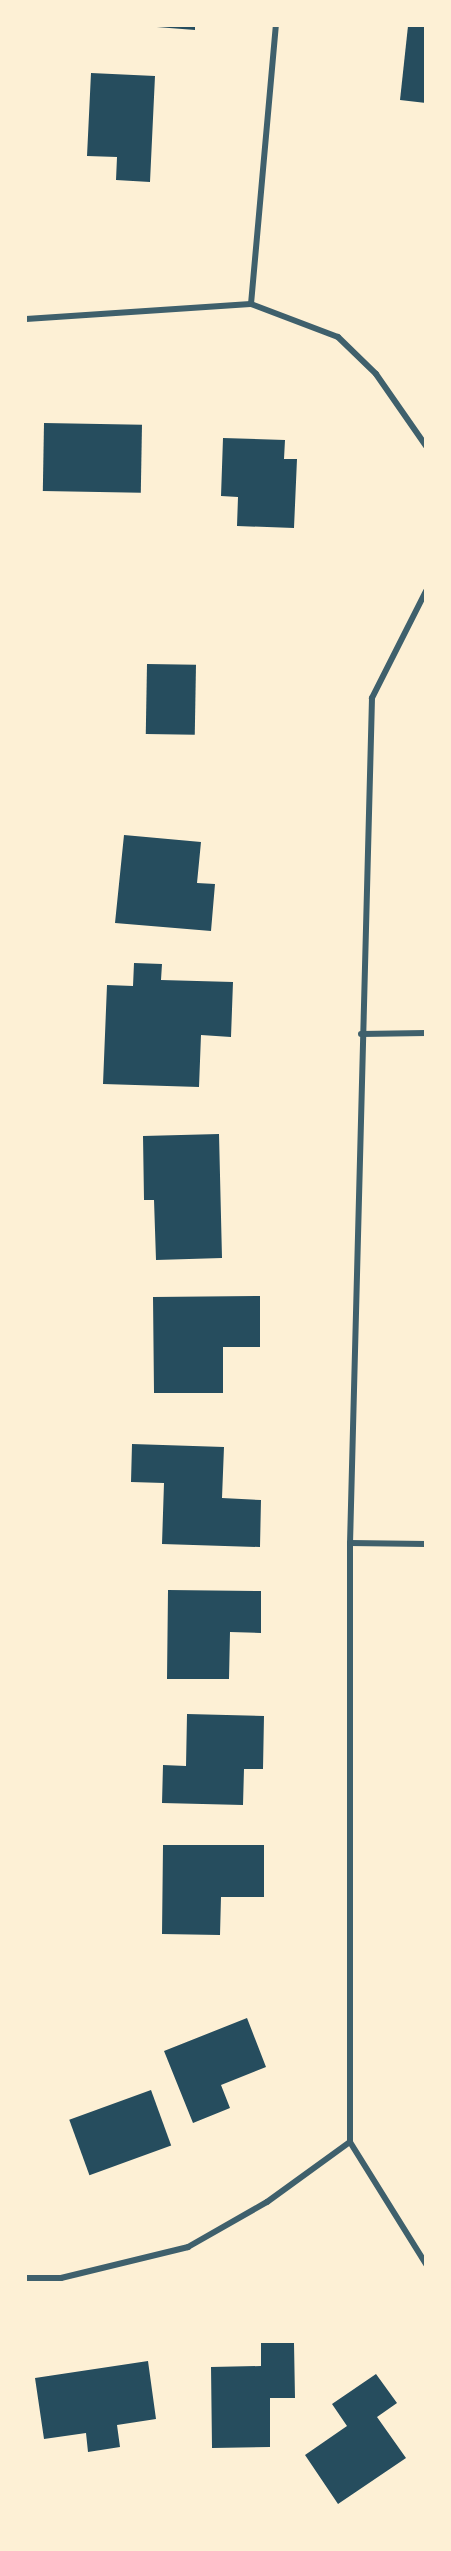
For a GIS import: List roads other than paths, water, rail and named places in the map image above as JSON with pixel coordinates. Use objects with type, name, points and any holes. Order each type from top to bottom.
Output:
[{"type":"street","points":[[251,303],[276,26]]},
{"type":"street","points":[[26,319],[251,303],[338,337],[376,374],[426,446]]},
{"type":"street","points":[[426,591],[372,698],[361,1034],[350,1543],[350,2142],[426,2264]]},
{"type":"street","points":[[361,1034],[426,1033]]},
{"type":"street","points":[[350,1543],[426,1544]]},
{"type":"street","points":[[26,2278],[61,2278],[188,2247],[267,2202],[350,2142]]}]
